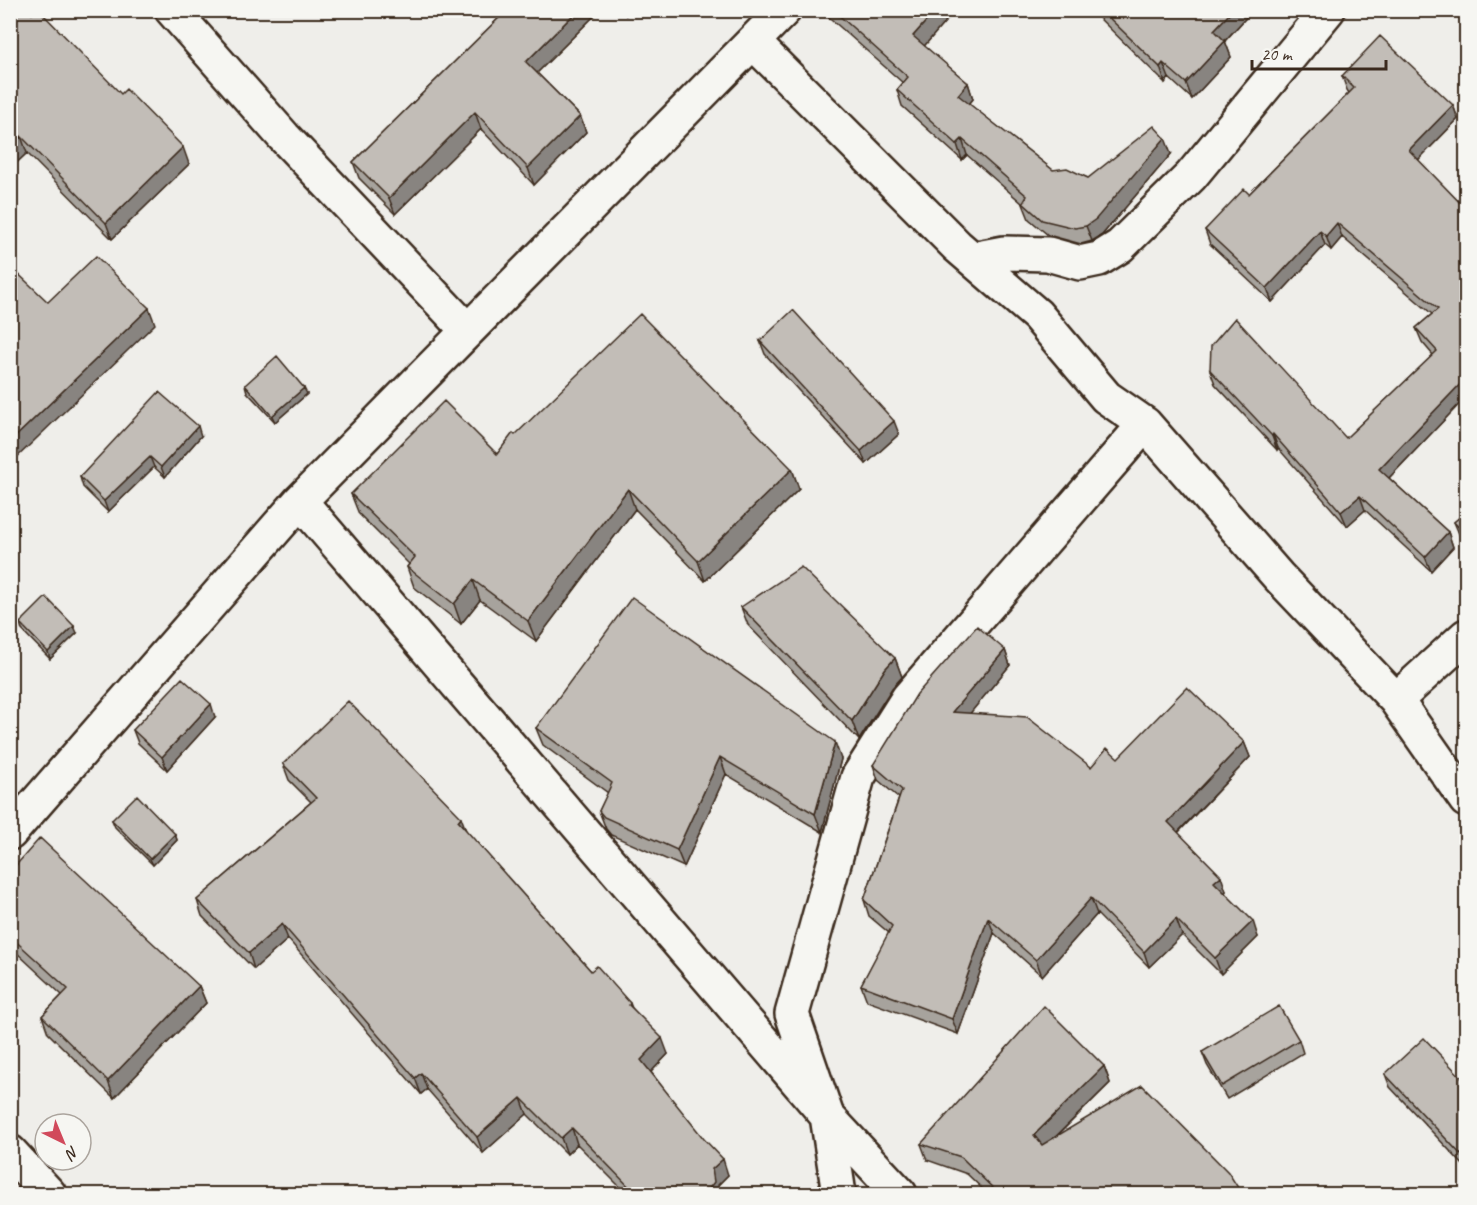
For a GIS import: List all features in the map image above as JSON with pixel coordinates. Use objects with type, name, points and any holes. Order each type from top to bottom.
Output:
[{"type":"street","points":[[172,10],[284,137],[468,330]]},
{"type":"street","points":[[10,833],[300,501],[754,43],[784,10]]},
{"type":"street","points":[[972,259],[1004,254],[1048,254],[1080,263],[1099,259],[1120,246],[1191,176],[1328,10]]},
{"type":"street","points":[[754,43],[972,259],[1037,315],[1106,397],[1145,424],[1278,576],[1396,700],[1467,800]]},
{"type":"street","points":[[839,1194],[827,1116],[792,1014],[858,777],[908,699],[1145,424]]},
{"type":"street","points":[[300,501],[827,1116],[900,1194]]},
{"type":"street","points":[[1396,700],[1467,636]]},
{"type":"street","points":[[10,1152],[49,1194]]},
{"type":"building","points":[[10,10],[28,10],[32,14],[39,10],[121,94],[126,89],[183,147],[106,223],[21,136],[10,147]]},
{"type":"building","points":[[507,10],[578,10],[526,62],[580,116],[528,168],[475,112],[389,198],[353,162]]},
{"type":"building","points":[[833,10],[936,10],[913,36],[968,83],[958,95],[1053,170],[1067,168],[1088,178],[1154,126],[1165,138],[1096,219],[1086,226],[1075,228],[1042,220],[1023,203],[1027,196],[962,139],[957,144],[897,90],[908,77]]},
{"type":"building","points":[[1101,10],[1233,10],[1214,30],[1225,41],[1186,83],[1163,63],[1160,67]]},
{"type":"building","points":[[1380,36],[1453,105],[1409,150],[1467,210],[1467,377],[1379,469],[1448,532],[1425,557],[1360,496],[1341,512],[1273,434],[1272,436],[1210,370],[1211,346],[1235,318],[1346,438],[1437,351],[1416,328],[1438,309],[1337,223],[1326,236],[1320,231],[1267,288],[1205,230],[1244,189],[1249,194],[1354,88],[1342,76]]},
{"type":"building","points":[[96,256],[149,308],[10,442],[10,266],[48,302]]},
{"type":"building","points":[[793,310],[894,421],[861,451],[760,341]]},
{"type":"building","points":[[640,314],[792,469],[698,561],[628,489],[528,621],[473,580],[454,604],[407,567],[415,557],[351,494],[444,401],[497,454],[513,433],[515,435]]},
{"type":"building","points":[[277,356],[304,388],[272,416],[245,385]]},
{"type":"building","points":[[159,392],[198,426],[161,467],[150,457],[104,501],[80,477]]},
{"type":"building","points":[[1467,511],[1467,536],[1454,522]]},
{"type":"building","points":[[801,567],[895,658],[885,669],[852,721],[741,607]]},
{"type":"building","points":[[46,597],[74,626],[48,652],[20,623]]},
{"type":"building","points":[[632,597],[835,742],[815,814],[720,757],[677,850],[604,817],[599,811],[612,783],[536,728]]},
{"type":"building","points":[[977,626],[1005,650],[952,712],[1027,717],[1091,767],[1107,748],[1118,758],[1187,687],[1244,742],[1168,822],[1221,876],[1214,882],[1253,921],[1215,958],[1176,919],[1144,952],[1091,898],[1036,960],[988,918],[952,1019],[861,985],[892,926],[864,900],[902,790],[873,765],[917,694]]},
{"type":"building","points":[[182,678],[211,704],[162,757],[133,730]]},
{"type":"building","points":[[348,701],[461,817],[458,821],[591,971],[597,966],[630,1003],[629,1005],[662,1038],[641,1060],[704,1139],[723,1159],[712,1169],[714,1182],[705,1194],[636,1194],[572,1128],[561,1138],[521,1098],[477,1137],[421,1073],[415,1078],[282,924],[249,953],[197,900],[316,798],[283,764]]},
{"type":"building","points":[[137,795],[175,834],[150,859],[112,820]]},
{"type":"building","points":[[40,838],[199,986],[108,1081],[42,1016],[68,989],[10,936],[10,872]]},
{"type":"building","points":[[1044,1006],[1104,1066],[1034,1135],[1042,1145],[1142,1085],[1228,1172],[1242,1194],[999,1194],[961,1157],[921,1144]]},
{"type":"building","points":[[1279,1006],[1299,1040],[1222,1086],[1202,1052]]},
{"type":"building","points":[[1424,1038],[1467,1083],[1467,1161],[1385,1074]]}]
